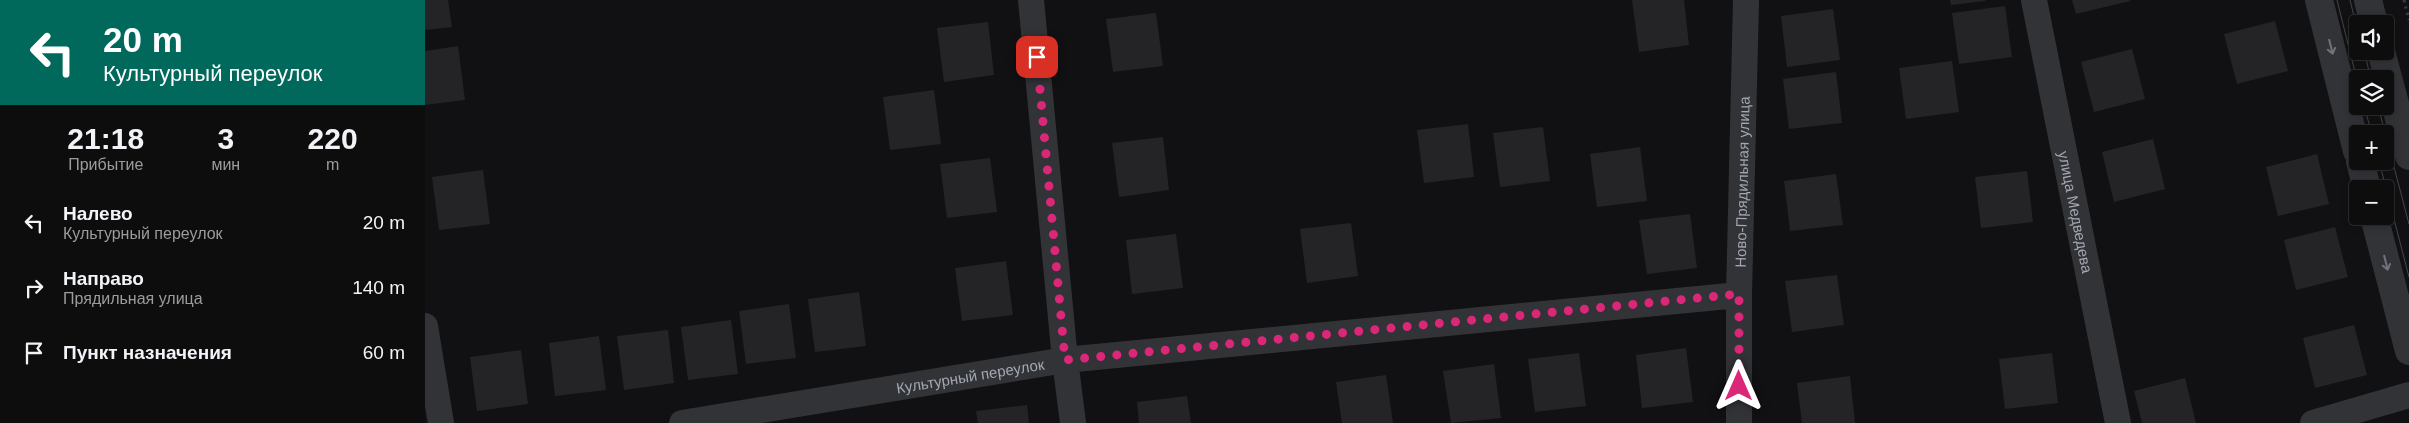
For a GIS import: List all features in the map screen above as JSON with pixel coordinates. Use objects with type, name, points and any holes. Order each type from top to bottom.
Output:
[{"type":"street","points":[[1031,0],[1065,360],[1073,423]]},
{"type":"street","name":"Ново-Прядильная улица","points":[[1739,423],[1739,294],[1746,0]]},
{"type":"street","name":"улица Медведева","points":[[2034,0],[2118,423]]},
{"type":"street","points":[[2319,0],[2350,125]]},
{"type":"street","points":[[2368,0],[2372,15]]},
{"type":"street","points":[[2383,60],[2409,156]]},
{"type":"street","points":[[2376,225],[2409,351]]},
{"type":"street","name":"Культурный переулок","points":[[682,423],[1065,360],[1739,294]]},
{"type":"street","points":[[425,326],[441,423]]},
{"type":"street","points":[[2313,423],[2409,395]]},
{"type":"path","points":[[2404,0],[2409,20]]},
{"type":"building","points":[[425,0],[448,0],[452,27],[425,30]]},
{"type":"building","points":[[1632,0],[1684,0],[1689,45],[1639,52]]},
{"type":"building","points":[[1950,0],[1985,0],[1985,1],[1951,5]]},
{"type":"building","points":[[2072,0],[2130,0],[2130,1],[2076,14]]},
{"type":"building","points":[[2005,6],[2012,57],[1959,64],[1952,13]]},
{"type":"building","points":[[1833,9],[1840,60],[1787,67],[1781,16]]},
{"type":"building","points":[[1156,13],[1163,66],[1113,72],[1106,19]]},
{"type":"building","points":[[2275,21],[2288,71],[2237,84],[2224,34]]},
{"type":"building","points":[[988,22],[994,75],[944,82],[937,28]]},
{"type":"building","points":[[458,46],[465,100],[425,105],[425,51]]},
{"type":"building","points":[[2132,49],[2145,99],[2094,112],[2081,62]]},
{"type":"building","points":[[1952,61],[1959,112],[1906,119],[1899,68]]},
{"type":"building","points":[[1836,72],[1842,123],[1789,129],[1783,79]]},
{"type":"building","points":[[934,90],[941,144],[890,150],[883,97]]},
{"type":"building","points":[[1468,124],[1474,177],[1424,183],[1417,130]]},
{"type":"building","points":[[1543,127],[1550,181],[1500,187],[1493,133]]},
{"type":"building","points":[[1163,137],[1169,190],[1119,197],[1112,143]]},
{"type":"building","points":[[2153,139],[2165,189],[2114,202],[2102,152]]},
{"type":"building","points":[[1640,147],[1647,201],[1597,207],[1590,154]]},
{"type":"building","points":[[2317,154],[2329,204],[2278,216],[2266,167]]},
{"type":"building","points":[[990,158],[997,212],[947,218],[940,164]]},
{"type":"building","points":[[483,170],[490,224],[439,230],[432,177]]},
{"type":"building","points":[[2027,171],[2033,222],[1981,228],[1975,177]]},
{"type":"building","points":[[1836,174],[1843,225],[1790,231],[1784,181]]},
{"type":"building","points":[[1690,214],[1697,268],[1647,274],[1639,220]]},
{"type":"building","points":[[1351,223],[1358,276],[1307,283],[1300,229]]},
{"type":"building","points":[[2335,227],[2348,277],[2296,290],[2284,240]]},
{"type":"building","points":[[1176,234],[1183,288],[1132,294],[1126,240]]},
{"type":"building","points":[[1006,261],[1013,315],[962,321],[955,268]]},
{"type":"building","points":[[1837,275],[1844,325],[1792,332],[1785,281]]},
{"type":"building","points":[[859,292],[866,346],[815,352],[808,299]]},
{"type":"building","points":[[789,304],[796,358],[746,364],[739,311]]},
{"type":"building","points":[[731,320],[738,374],[688,380],[681,327]]},
{"type":"building","points":[[2354,325],[2367,375],[2315,388],[2303,338]]},
{"type":"building","points":[[668,330],[674,383],[624,390],[617,336]]},
{"type":"building","points":[[599,336],[606,390],[555,396],[549,343]]},
{"type":"building","points":[[1686,348],[1693,402],[1642,408],[1636,355]]},
{"type":"building","points":[[521,350],[528,404],[477,411],[470,357]]},
{"type":"building","points":[[1579,353],[1586,406],[1535,412],[1528,359]]},
{"type":"building","points":[[2052,353],[2058,403],[2005,409],[1999,359]]},
{"type":"building","points":[[1494,364],[1501,418],[1451,423],[1443,371]]},
{"type":"building","points":[[1386,375],[1393,423],[1342,423],[1336,382]]},
{"type":"building","points":[[1850,376],[1855,423],[1802,423],[1797,383]]},
{"type":"building","points":[[2185,378],[2196,423],[2142,423],[2134,391]]},
{"type":"building","points":[[1187,396],[1191,423],[1139,423],[1137,402]]},
{"type":"building","points":[[1027,405],[1029,423],[978,423],[976,411]]},
{"type":"tram line","points":[[2337,0],[2354,70]]},
{"type":"tram line","points":[[2350,0],[2354,15]]},
{"type":"tram line","points":[[2366,60],[2369,70]]},
{"type":"tram line","points":[[2367,115],[2369,125]]},
{"type":"tram line","points":[[2380,115],[2409,224]]},
{"type":"tram line","points":[[2381,170],[2409,277]]},
{"type":"route","points":[[1037,57],[1065,360],[1739,294],[1739,386]]}]
